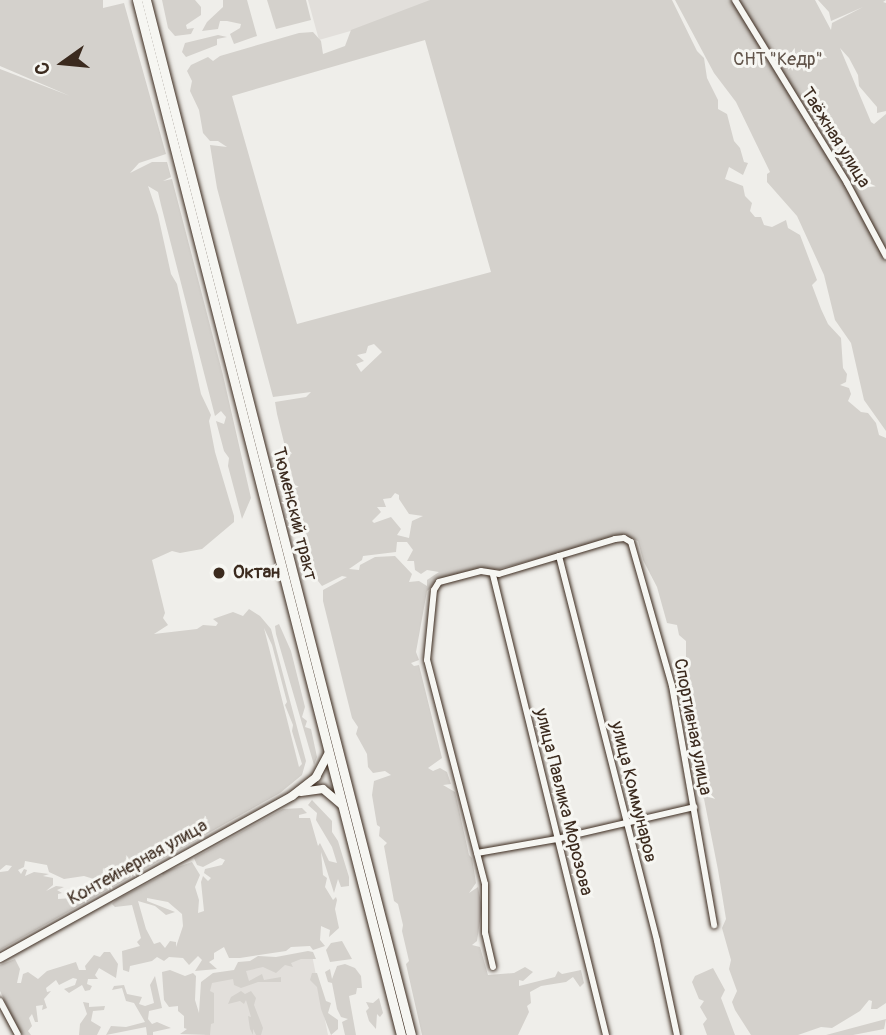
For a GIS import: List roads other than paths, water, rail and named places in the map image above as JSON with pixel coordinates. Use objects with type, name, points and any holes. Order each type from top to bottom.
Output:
[{"type":"main road","name":"Тюменский тракт","points":[[137,0],[401,1035]]},
{"type":"main road","name":"Тюменский тракт","points":[[146,0],[411,1035]]},
{"type":"street","name":"Таёжная улица","points":[[735,0],[847,183],[886,256]]},
{"type":"street","name":"Спортивная улица","points":[[559,556],[615,539],[627,539],[672,686],[714,925]]},
{"type":"street","points":[[493,967],[485,933],[487,897],[429,669],[428,644],[436,585],[481,571],[493,575],[559,556]]},
{"type":"street","name":"улица Коммунаров","points":[[559,556],[677,1035]]},
{"type":"street","name":"улица Павлика Морозова","points":[[493,575],[606,1035]]},
{"type":"street","name":"Контейнерная улица","points":[[0,958],[292,796],[316,778],[330,753]]},
{"type":"street","name":"Контейнерная улица","points":[[292,796],[309,790],[323,789],[343,806]]},
{"type":"street","points":[[477,853],[557,839],[694,807]]},
{"type":"street","points":[[0,1000],[18,1035]]},
{"type":"place","name":"Октан","points":[[219,573]]},
{"type":"park label","name":"СНТ \"Кедр\"","points":[[778,60]]}]
